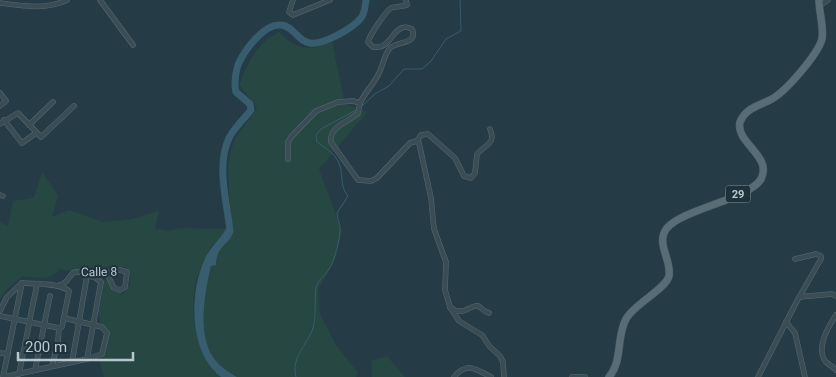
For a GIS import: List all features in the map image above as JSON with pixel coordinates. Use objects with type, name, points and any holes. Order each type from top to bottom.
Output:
[{"type":"main road","name":"29","points":[[609,377],[616,364],[626,320],[638,305],[668,279],[669,271],[663,239],[666,229],[681,218],[750,189],[760,181],[763,173],[762,164],[741,132],[740,122],[748,110],[783,92],[813,54],[822,38],[819,3]]},
{"type":"street","points":[[0,3],[28,6],[57,5],[68,0]]},
{"type":"street","points":[[100,0],[133,45]]},
{"type":"street","points":[[293,0],[290,12],[296,15],[330,0]]},
{"type":"street","points":[[406,0],[408,5],[394,7],[383,16],[368,38],[368,42],[373,47],[385,46],[398,29],[408,27],[414,32],[412,38],[410,41],[395,44],[388,51],[380,72],[365,92],[358,108],[358,113],[333,131],[330,138],[331,142],[358,180],[371,181],[410,143],[417,141],[420,135],[428,134],[455,158],[464,176],[471,178],[475,173],[476,154],[492,140],[493,136],[490,129]]},
{"type":"street","points":[[819,3],[828,0]]},
{"type":"street","points":[[0,93],[6,101],[0,106]]},
{"type":"street","points":[[288,159],[288,142],[316,111],[338,102],[354,101],[360,103]]},
{"type":"street","points":[[29,125],[53,102]]},
{"type":"street","points":[[36,134],[22,143],[2,122],[18,113],[36,134],[42,136],[74,106]]},
{"type":"street","points":[[417,141],[428,181],[434,230],[446,262],[445,290],[450,307],[454,316],[459,321],[482,335],[490,347],[500,356],[503,362],[504,377]]},
{"type":"street","points":[[758,377],[821,256],[816,254],[795,259]]},
{"type":"street","name":"Calle 8","points":[[58,286],[65,284],[72,274],[82,272],[103,273],[120,270],[127,272],[123,290],[114,288],[108,276],[103,273]]},
{"type":"street","points":[[82,272],[101,282],[87,359]]},
{"type":"street","points":[[72,362],[87,276]]},
{"type":"street","points":[[0,311],[7,297],[22,283]]},
{"type":"street","points":[[22,283],[4,377],[87,359],[102,354],[107,333],[102,327],[94,324],[64,318],[62,327],[59,328],[58,342],[52,366]]},
{"type":"street","name":"Calle 8","points":[[22,283],[67,288],[69,291],[64,318]]},
{"type":"street","points":[[19,374],[37,284]]},
{"type":"street","points":[[799,296],[832,294],[836,296]]},
{"type":"street","points":[[35,370],[50,296]]},
{"type":"street","points":[[450,307],[454,311],[468,311],[478,306],[489,313]]},
{"type":"street","points":[[836,315],[825,336],[822,347],[826,361],[836,370]]},
{"type":"street","points":[[0,316],[59,328]]},
{"type":"street","points":[[786,322],[795,333],[805,377]]},
{"type":"street","points":[[0,353],[8,354]]},
{"type":"street","points":[[454,377],[461,369],[466,367],[491,377]]},
{"type":"street","points":[[572,377],[585,377]]},
{"type":"green space","points":[[279,32],[292,43],[304,48],[317,47],[332,42],[345,104],[367,112],[319,169],[342,231],[335,260],[318,290],[320,314],[336,345],[358,373],[356,377],[237,377],[215,360],[205,336],[205,300],[211,266],[215,265],[220,249],[229,240],[233,232],[228,184],[229,159],[238,134],[257,109],[239,85],[254,54],[264,42]]},
{"type":"green space","points":[[42,172],[58,196],[52,217],[69,210],[103,222],[132,219],[159,211],[155,229],[168,231],[180,228],[226,229],[220,240],[211,247],[199,272],[195,284],[194,298],[195,328],[199,343],[204,356],[221,377],[104,377],[99,359],[106,352],[108,330],[101,323],[99,316],[103,279],[117,292],[123,294],[130,284],[131,271],[124,267],[114,266],[70,271],[59,269],[52,276],[48,277],[22,276],[7,289],[0,299],[0,222],[8,226],[13,201],[34,198]]},
{"type":"green space","points":[[387,356],[405,377],[372,377],[371,361]]},
{"type":"water","points":[[226,229],[233,232],[218,253],[216,265],[211,266],[205,300],[204,325],[208,347],[213,357],[237,377],[221,377],[210,366],[203,353],[195,322],[194,306],[199,274],[209,252]]},
{"type":"waterway","points":[[225,238],[230,231],[223,172],[225,149],[231,134],[251,110],[250,104],[236,92],[236,75],[241,59],[255,39],[268,28],[275,26],[285,26],[310,43],[316,43],[337,35],[351,27],[361,18],[366,0]]},
{"type":"waterway","points":[[361,107],[376,93],[389,86],[404,69],[422,69],[431,61],[446,39],[461,31],[460,0]]},
{"type":"waterway","points":[[296,377],[295,364],[297,358],[314,326],[316,288],[331,266],[337,249],[340,232],[337,213],[348,196],[343,187],[338,161],[332,153],[317,142],[316,135],[321,129],[356,110]]}]
